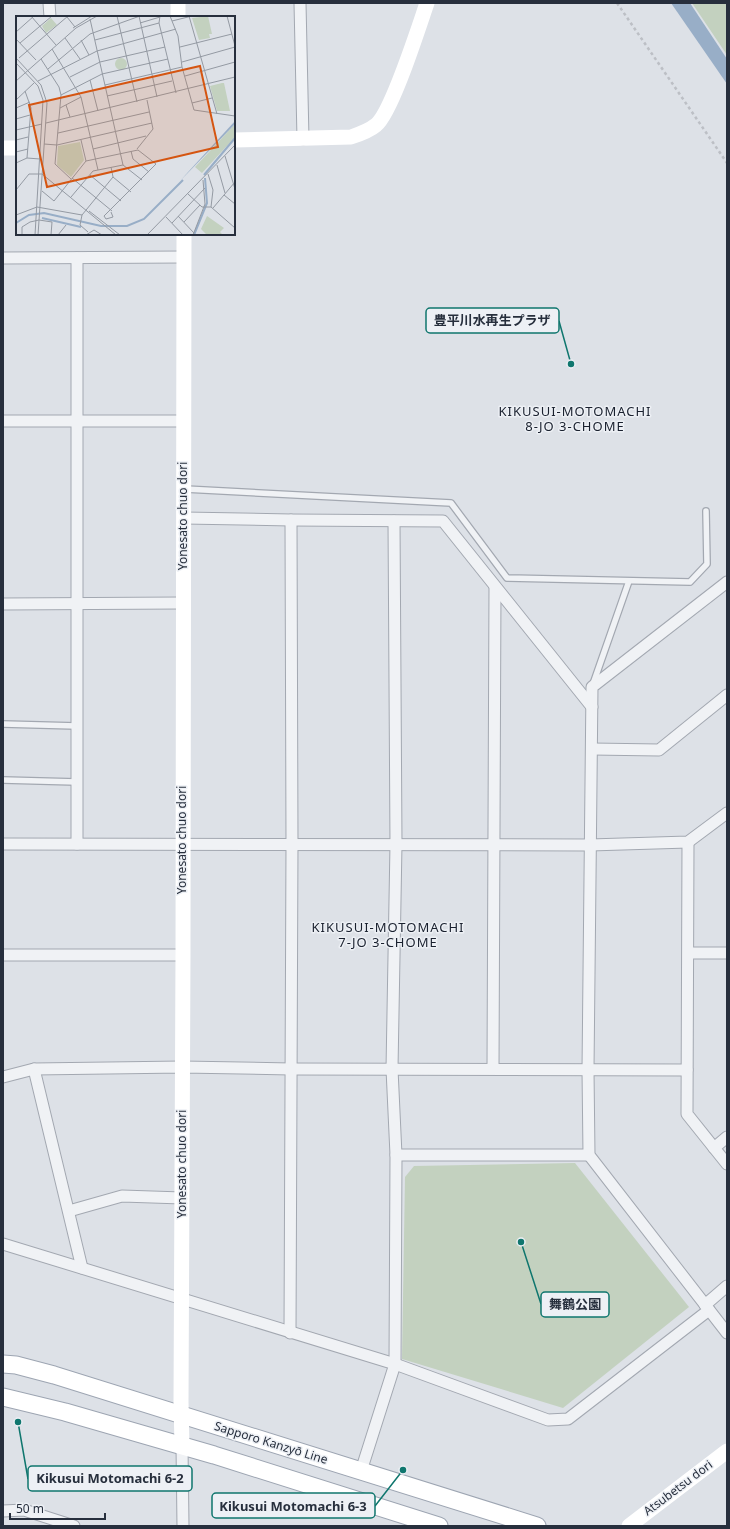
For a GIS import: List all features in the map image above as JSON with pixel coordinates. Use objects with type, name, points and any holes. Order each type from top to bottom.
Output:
[{"type":"main road","name":"Sapporo Kanzyō Line","points":[[3,1364],[16,1365],[54,1375],[537,1526]]},
{"type":"main road","points":[[3,1397],[65,1412],[182,1446],[439,1526]]},
{"type":"street","points":[[49,3],[50,16]]},
{"type":"street","points":[[178,3],[178,16]]},
{"type":"street","points":[[300,3],[303,139]]},
{"type":"street","points":[[235,140],[351,137],[366,132],[377,124],[388,108],[427,3]]},
{"type":"street","points":[[3,148],[16,148]]},
{"type":"street","name":"Yonesato chuo dori","points":[[182,1446],[182,603],[184,518],[184,235]]},
{"type":"street","points":[[3,258],[184,257]]},
{"type":"street","points":[[77,258],[77,844]]},
{"type":"street","points":[[3,421],[183,421]]},
{"type":"street","points":[[184,518],[443,521],[592,707]]},
{"type":"street","points":[[290,1333],[292,844],[291,520]]},
{"type":"street","points":[[361,1471],[395,1364],[396,1155],[392,1069],[396,844],[394,521]]},
{"type":"street","points":[[727,582],[592,687],[588,1070],[589,1155],[727,1333]]},
{"type":"street","points":[[493,1068],[495,844],[494,586]]},
{"type":"street","points":[[3,604],[182,603]]},
{"type":"street","points":[[592,749],[659,750],[727,695]]},
{"type":"street","points":[[3,844],[590,844],[688,842],[727,813]]},
{"type":"street","points":[[688,842],[689,953],[687,1114],[727,1164]]},
{"type":"street","points":[[689,953],[727,953]]},
{"type":"street","points":[[3,955],[183,955]]},
{"type":"street","points":[[3,1077],[34,1069],[182,1067],[291,1069],[493,1068],[687,1070]]},
{"type":"street","points":[[34,1069],[82,1268]]},
{"type":"street","points":[[714,1148],[727,1137]]},
{"type":"street","points":[[396,1155],[589,1155]]},
{"type":"street","points":[[69,1211],[122,1196],[182,1198]]},
{"type":"street","points":[[3,1244],[395,1364],[548,1420],[568,1419],[707,1308],[727,1286]]},
{"type":"street","points":[[182,1446],[183,1526]]},
{"type":"street","name":"Atsubetsu dori","points":[[629,1526],[727,1451]]},
{"type":"street","points":[[3,1511],[24,1510],[74,1526]]},
{"type":"lane","points":[[183,489],[451,503],[507,578],[690,582],[707,564],[706,510]]},
{"type":"lane","points":[[592,687],[629,581]]},
{"type":"lane","points":[[3,724],[77,726]]},
{"type":"lane","points":[[3,780],[77,782]]},
{"type":"path","points":[[617,3],[727,163]]},
{"type":"green space","points":[[692,3],[727,3],[727,55]]},
{"type":"green space","points":[[575,1163],[689,1307],[563,1408],[402,1359],[405,1177],[414,1166]]},
{"type":"water","points":[[671,3],[690,3],[727,59],[727,84]]},
{"type":"place","name":"豊平川水再生プラザ","points":[[571,364]]},
{"type":"place","name":"舞鶴公園","points":[[521,1242]]},
{"type":"place","name":"Kikusui Motomachi 6-2","points":[[18,1422]]},
{"type":"place","name":"Kikusui Motomachi 6-3","points":[[403,1470]]},
{"type":"district","name":"KIKUSUI-MOTOMACHI 8-JO 3-CHOME","points":[[575,418]]},
{"type":"district","name":"KIKUSUI-MOTOMACHI 7-JO 3-CHOME","points":[[388,934]]}]
